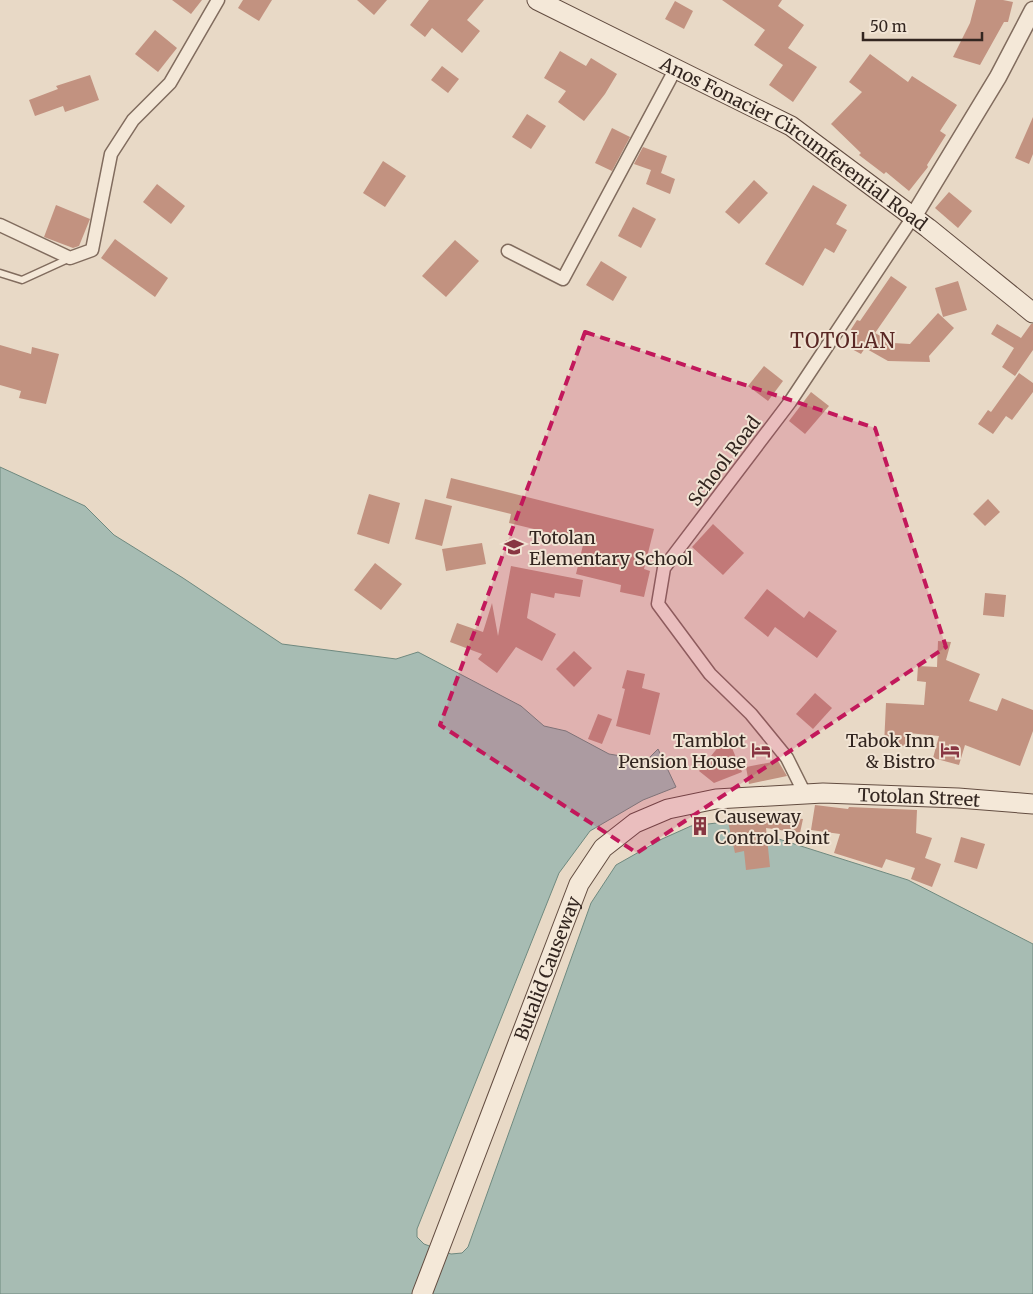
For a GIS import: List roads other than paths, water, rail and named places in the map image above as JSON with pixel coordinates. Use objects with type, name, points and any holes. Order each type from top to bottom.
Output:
[{"type":"main road","name":"Anos Fonacier Circumferential Road","points":[[537,0],[791,126],[913,217],[1033,313]]},
{"type":"main road","name":"Totolan Street","points":[[805,794],[958,798],[1033,804]]},
{"type":"main road","name":"Butalid Causeway","points":[[422,1294],[579,884],[603,848],[635,822],[668,809],[716,799],[805,794]]},
{"type":"street","points":[[0,225],[70,258],[92,250],[111,154],[133,120],[170,83],[218,0]]},
{"type":"street","points":[[913,217],[998,77],[1033,10]]},
{"type":"street","points":[[508,251],[563,278],[676,68]]},
{"type":"street","name":"School Road","points":[[805,794],[787,758],[751,714],[710,674],[658,604],[664,568],[790,402],[913,217]]},
{"type":"lane","points":[[0,273],[22,280],[70,258]]},
{"type":"place","name":"Totolan Elementary School","points":[[514,547]]},
{"type":"place","name":"Tamblot Pension House","points":[[761,750]]},
{"type":"place","name":"Tabok Inn & Bistro","points":[[950,750]]},
{"type":"place","name":"Causeway Control Point","points":[[700,826]]},
{"type":"district","name":"TOTOLAN","points":[[843,340]]}]
